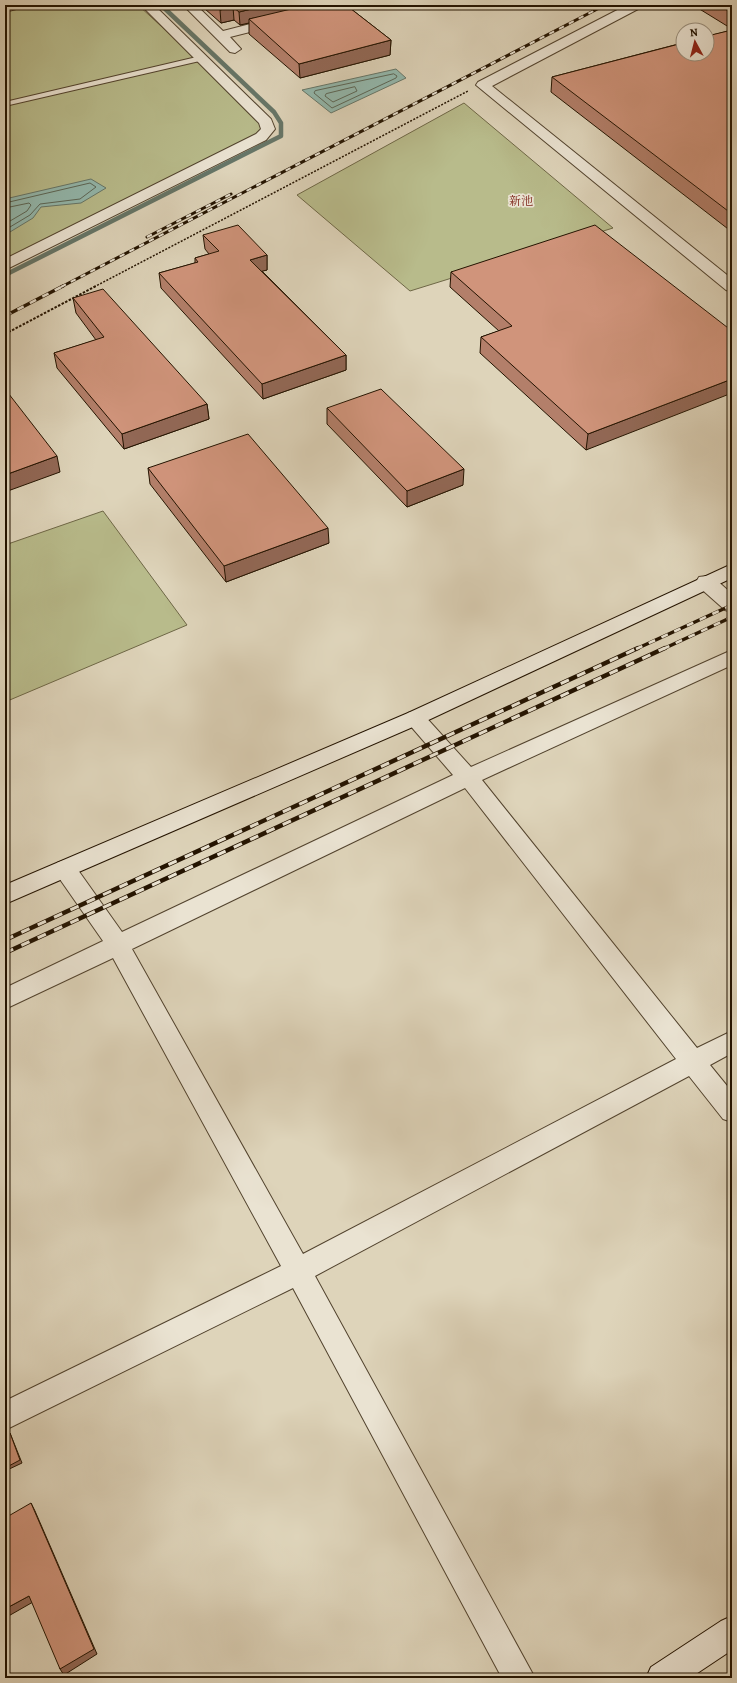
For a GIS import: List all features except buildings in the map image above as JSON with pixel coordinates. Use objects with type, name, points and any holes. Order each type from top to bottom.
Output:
[{"type":"street","points":[[5,265],[261,137],[268,129],[266,122],[213,55],[147,5]]},
{"type":"street","points":[[189,5],[235,49],[213,55]]},
{"type":"street","points":[[636,5],[483,85],[732,287]]},
{"type":"street","points":[[221,35],[287,19]]},
{"type":"street","points":[[5,895],[415,718],[732,570]]},
{"type":"street","points":[[706,582],[732,605]]},
{"type":"street","points":[[5,999],[468,777],[732,657]]},
{"type":"street","points":[[415,718],[468,777],[732,1110]]},
{"type":"street","points":[[65,869],[118,946],[298,1271],[519,1678]]},
{"type":"street","points":[[5,1416],[298,1271],[732,1041]]},
{"type":"street","points":[[662,1678],[732,1632]]},
{"type":"lane","points":[[5,10],[28,5]]},
{"type":"lane","points":[[5,104],[213,55]]},
{"type":"path","points":[[5,334],[465,93],[483,85]]},
{"type":"green space","points":[[5,5],[138,5],[266,122],[266,132],[5,261]]},
{"type":"green space","points":[[464,103],[613,228],[410,291],[297,195]]},
{"type":"green space","points":[[103,511],[187,625],[5,702],[5,545]]},
{"type":"water","points":[[396,69],[406,78],[331,113],[302,90]]},
{"type":"water","points":[[91,179],[106,188],[81,203],[41,207],[33,218],[5,235],[5,199]]},
{"type":"waterway","points":[[5,275],[281,136],[281,123],[274,112],[161,5]]},
{"type":"railway","points":[[61,287],[605,5]]},
{"type":"railway","points":[[147,237],[231,194]]},
{"type":"railway","points":[[5,316],[63,286]]},
{"type":"railway","points":[[636,649],[732,605]]},
{"type":"railway","points":[[663,649],[732,617]]},
{"type":"railway","points":[[5,940],[638,648]]},
{"type":"railway","points":[[5,953],[665,648]]},
{"type":"district","name":"新池","points":[[521,201]]}]
